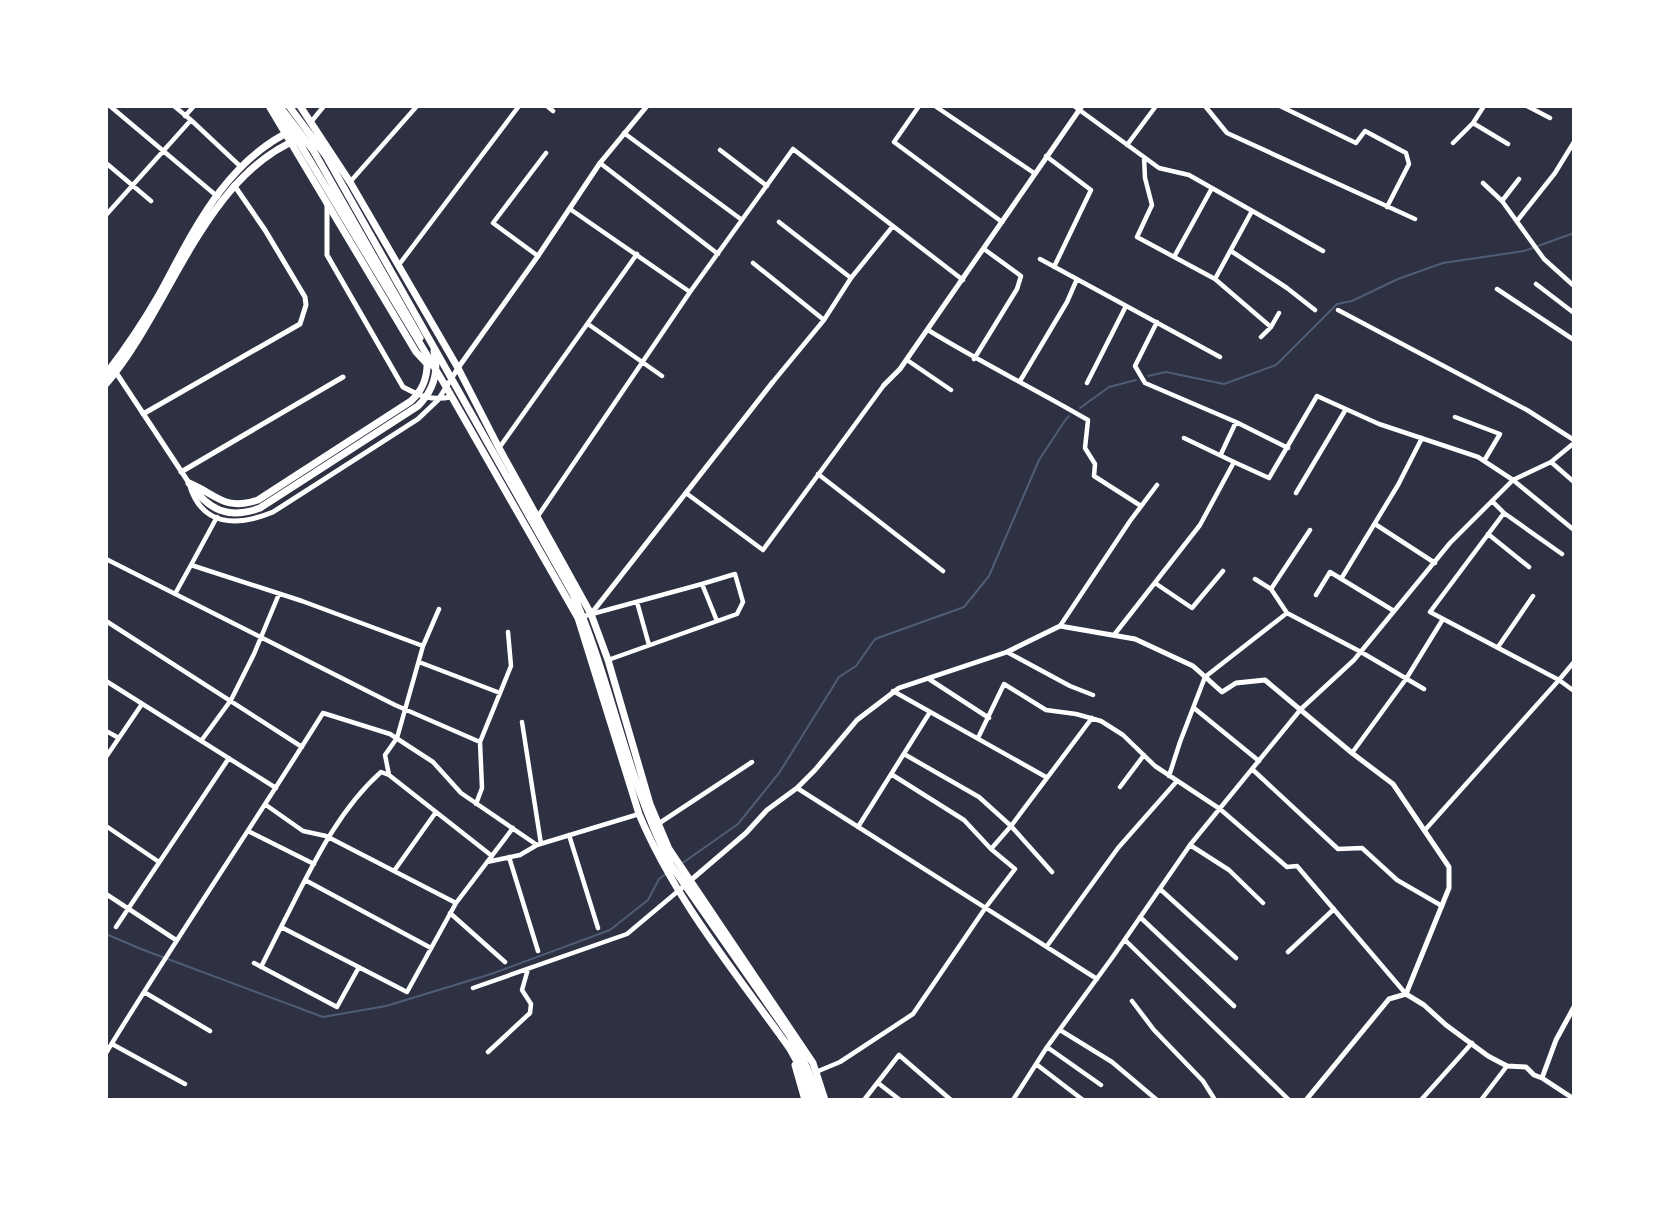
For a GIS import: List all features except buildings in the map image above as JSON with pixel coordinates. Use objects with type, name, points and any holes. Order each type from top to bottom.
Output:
[{"type":"main road","points":[[269,106],[416,352],[445,387]]},
{"type":"main road","points":[[275,106],[445,387],[579,618],[639,814],[667,873],[790,1049],[804,1076],[812,1100]]},
{"type":"main road","points":[[189,483],[222,501],[235,504],[258,500],[406,406],[418,393],[427,375],[427,359],[418,333],[313,150],[280,106]]},
{"type":"main road","points":[[289,106],[326,156],[517,492],[581,612],[602,667],[642,801],[660,844],[671,865],[790,1036],[807,1068],[818,1100]]},
{"type":"main road","points":[[300,106],[350,182],[458,368],[499,448],[591,614],[608,660],[650,804],[669,849],[813,1063],[825,1100]]},
{"type":"main road","points":[[106,384],[186,242],[241,168],[267,145],[311,122]]},
{"type":"main road","points":[[232,183],[271,154],[297,139],[318,132]]},
{"type":"main road","points":[[189,483],[202,500],[215,508],[231,512],[245,512],[260,508],[414,410],[427,396],[435,379],[436,359],[429,337]]},
{"type":"main road","points":[[106,374],[114,370]]},
{"type":"main road","points":[[790,1049],[805,1100]]},
{"type":"street","points":[[110,106],[219,198]]},
{"type":"street","points":[[174,106],[241,168]]},
{"type":"street","points":[[185,116],[194,106]]},
{"type":"street","points":[[311,122],[324,106]]},
{"type":"street","points":[[350,182],[417,106]]},
{"type":"street","points":[[398,266],[519,106]]},
{"type":"street","points":[[547,106],[553,111]]},
{"type":"street","points":[[114,370],[189,483],[194,499],[202,510],[216,517],[236,522],[253,520],[273,512],[418,418],[438,400],[600,162],[647,106]]},
{"type":"street","points":[[919,106],[894,142],[1002,222]]},
{"type":"street","points":[[934,106],[1034,174]]},
{"type":"street","points":[[942,112],[946,106]]},
{"type":"street","points":[[1127,144],[1156,106]]},
{"type":"street","points":[[1205,106],[1227,133],[1415,219]]},
{"type":"street","points":[[1280,106],[1356,142],[1365,131],[1406,153],[1409,164],[1387,207]]},
{"type":"street","points":[[1453,143],[1473,123],[1484,106]]},
{"type":"street","points":[[1527,106],[1550,118]]},
{"type":"street","points":[[686,493],[763,550],[884,385],[907,360],[1078,108],[1159,168],[1189,175],[1323,251]]},
{"type":"street","points":[[106,215],[191,120]]},
{"type":"street","points":[[1473,123],[1508,144]]},
{"type":"street","points":[[624,133],[742,220]]},
{"type":"street","points":[[1517,221],[1555,173],[1574,142]]},
{"type":"street","points":[[538,516],[690,292],[793,149],[963,280]]},
{"type":"street","points":[[720,150],[767,186]]},
{"type":"street","points":[[538,256],[493,223],[546,153]]},
{"type":"street","points":[[1046,156],[1091,190],[1054,267]]},
{"type":"street","points":[[1144,157],[1145,178],[1152,205],[1137,237],[1215,279],[1271,327]]},
{"type":"street","points":[[106,162],[152,201]]},
{"type":"street","points":[[600,162],[718,254]]},
{"type":"street","points":[[1502,201],[1519,178]]},
{"type":"street","points":[[143,414],[300,324],[306,305],[305,297],[232,183]]},
{"type":"street","points":[[1483,183],[1502,201],[1544,259],[1574,286]]},
{"type":"street","points":[[327,189],[327,255],[403,387],[422,398],[438,400],[451,398]]},
{"type":"street","points":[[1174,257],[1212,189]]},
{"type":"street","points":[[570,209],[690,292]]},
{"type":"street","points":[[1215,279],[1252,211]]},
{"type":"street","points":[[779,222],[850,278]]},
{"type":"street","points":[[591,614],[824,320],[850,278],[893,226]]},
{"type":"street","points":[[974,359],[1017,289],[1021,276],[984,249]]},
{"type":"street","points":[[1231,251],[1287,288],[1315,310]]},
{"type":"street","points":[[499,448],[637,254]]},
{"type":"street","points":[[1040,259],[1220,357]]},
{"type":"street","points":[[753,263],[824,320]]},
{"type":"street","points":[[1020,381],[1067,302],[1077,279]]},
{"type":"street","points":[[1536,284],[1574,314]]},
{"type":"street","points":[[1497,289],[1574,340]]},
{"type":"street","points":[[1088,383],[1126,306]]},
{"type":"street","points":[[1016,1099],[1047,1047],[1125,940],[1190,845],[1301,709],[1361,652],[1450,543],[1513,480],[1551,462],[1574,441],[1527,410],[1338,310]]},
{"type":"street","points":[[1261,337],[1271,327],[1279,313]]},
{"type":"street","points":[[1157,322],[1135,366],[1145,383],[1236,422],[1288,448]]},
{"type":"street","points":[[588,324],[662,376]]},
{"type":"street","points":[[928,330],[974,359],[1020,381],[1088,420],[1086,448],[1095,464],[1094,476],[1141,506]]},
{"type":"street","points":[[907,360],[951,390]]},
{"type":"street","points":[[181,472],[343,377]]},
{"type":"street","points":[[1184,438],[1269,478],[1317,396],[1379,424],[1478,457],[1513,480],[1574,530]]},
{"type":"street","points":[[1296,493],[1346,409]]},
{"type":"street","points":[[1455,417],[1500,434],[1484,461]]},
{"type":"street","points":[[1221,454],[1236,422]]},
{"type":"street","points":[[1341,579],[1398,485],[1422,438]]},
{"type":"street","points":[[1114,635],[1200,525],[1234,462]]},
{"type":"street","points":[[1551,462],[1574,482]]},
{"type":"street","points":[[818,474],[944,571]]},
{"type":"street","points":[[473,988],[627,934],[746,833],[766,810],[797,788],[857,720],[898,688],[1007,652],[1060,626],[1157,484]]},
{"type":"street","points":[[1492,501],[1504,513],[1562,554]]},
{"type":"street","points":[[1504,513],[1430,612],[1559,680],[1574,691]]},
{"type":"street","points":[[175,594],[216,517]]},
{"type":"street","points":[[1374,524],[1435,562]]},
{"type":"street","points":[[1271,589],[1310,530]]},
{"type":"street","points":[[1488,534],[1529,567]]},
{"type":"street","points":[[106,559],[405,710],[480,742]]},
{"type":"street","points":[[191,565],[423,646]]},
{"type":"street","points":[[1155,583],[1192,609],[1223,571]]},
{"type":"street","points":[[1316,595],[1330,572],[1394,611]]},
{"type":"street","points":[[579,618],[735,574],[743,602],[737,614],[608,660]]},
{"type":"street","points":[[1255,579],[1271,589],[1287,612],[1424,689]]},
{"type":"street","points":[[702,584],[717,621]]},
{"type":"street","points":[[201,741],[231,700],[279,594]]},
{"type":"street","points":[[1498,647],[1533,596]]},
{"type":"street","points":[[637,602],[649,645]]},
{"type":"street","points":[[388,775],[385,755],[397,738],[423,646],[439,609]]},
{"type":"street","points":[[1170,776],[1180,742],[1205,677],[1287,612]]},
{"type":"street","points":[[1352,753],[1406,679],[1443,619]]},
{"type":"street","points":[[106,621],[302,747]]},
{"type":"street","points":[[1060,626],[1135,639],[1193,666],[1222,692],[1236,683],[1265,680],[1393,784],[1449,867],[1449,888],[1406,994]]},
{"type":"street","points":[[476,804],[482,788],[480,742],[511,666],[508,632]]},
{"type":"street","points":[[1007,652],[1070,686],[1093,695]]},
{"type":"street","points":[[419,662],[500,693]]},
{"type":"street","points":[[1425,830],[1574,662]]},
{"type":"street","points":[[929,679],[989,718]]},
{"type":"street","points":[[106,681],[276,788]]},
{"type":"street","points":[[978,738],[1004,684],[1046,710],[1101,721],[1123,735],[1155,766],[1220,809],[1287,867],[1297,866],[1406,994],[1424,1005],[1446,1025],[1488,1056],[1507,1066],[1526,1067],[1534,1075],[1574,1099]]},
{"type":"street","points":[[893,692],[1046,777]]},
{"type":"street","points":[[106,757],[142,704]]},
{"type":"street","points":[[1194,708],[1258,761]]},
{"type":"street","points":[[858,826],[930,712]]},
{"type":"street","points":[[106,1053],[164,958],[266,805],[323,713],[397,738],[433,762],[461,793],[539,845]]},
{"type":"street","points":[[991,849],[1092,718]]},
{"type":"street","points":[[522,723],[539,845]]},
{"type":"street","points":[[106,730],[119,738]]},
{"type":"street","points":[[904,754],[979,797],[1011,826],[1052,872]]},
{"type":"street","points":[[1120,787],[1144,755]]},
{"type":"street","points":[[116,927],[229,758]]},
{"type":"street","points":[[658,824],[752,762]]},
{"type":"street","points":[[1252,769],[1338,849],[1362,848],[1397,880],[1442,906]]},
{"type":"street","points":[[261,967],[328,837],[369,783],[381,772],[388,775],[492,856]]},
{"type":"street","points":[[816,1072],[840,1062],[913,1014],[1015,868],[991,849],[964,820],[891,774]]},
{"type":"street","points":[[1047,946],[1118,848],[1177,781]]},
{"type":"street","points":[[797,788],[1097,979]]},
{"type":"street","points":[[266,805],[303,831],[328,837],[456,903]]},
{"type":"street","points":[[394,871],[436,812]]},
{"type":"street","points":[[487,862],[520,855],[539,845],[639,814]]},
{"type":"street","points":[[106,826],[159,862]]},
{"type":"street","points":[[281,927],[407,992],[456,903],[513,828]]},
{"type":"street","points":[[248,831],[314,864]]},
{"type":"street","points":[[569,835],[598,928]]},
{"type":"street","points":[[1190,845],[1229,870],[1263,903]]},
{"type":"street","points":[[509,857],[538,951]]},
{"type":"street","points":[[305,880],[431,948]]},
{"type":"street","points":[[1160,888],[1236,958]]},
{"type":"street","points":[[106,894],[177,940]]},
{"type":"street","points":[[1288,952],[1334,909]]},
{"type":"street","points":[[450,913],[505,962]]},
{"type":"street","points":[[1140,918],[1234,1006]]},
{"type":"street","points":[[1125,940],[1289,1100]]},
{"type":"street","points":[[254,963],[337,1007],[359,967]]},
{"type":"street","points":[[488,1052],[530,1013],[531,1004],[522,990],[528,969]]},
{"type":"street","points":[[144,992],[210,1031]]},
{"type":"street","points":[[1306,1100],[1389,999],[1406,994]]},
{"type":"street","points":[[1132,1001],[1154,1030],[1203,1081],[1215,1100]]},
{"type":"street","points":[[1542,1078],[1556,1040],[1574,1007]]},
{"type":"street","points":[[1060,1030],[1112,1062],[1157,1100]]},
{"type":"street","points":[[1421,1100],[1472,1043]]},
{"type":"street","points":[[112,1044],[185,1084]]},
{"type":"street","points":[[1047,1047],[1101,1085]]},
{"type":"street","points":[[864,1100],[899,1055],[951,1100]]},
{"type":"street","points":[[1036,1064],[1083,1100]]},
{"type":"street","points":[[1481,1100],[1507,1066]]},
{"type":"street","points":[[878,1083],[900,1100]]},
{"type":"waterway","points":[[1148,376],[1166,372],[1224,384],[1276,365],[1337,304],[1352,301],[1398,279],[1443,263],[1524,251],[1574,233]]},
{"type":"waterway","points":[[1080,408],[1109,387],[1136,380]]},
{"type":"waterway","points":[[674,869],[738,824],[779,773],[839,677],[856,666],[875,639],[964,607],[989,576],[1039,460],[1069,416]]},
{"type":"waterway","points":[[106,934],[323,1017],[386,1006],[491,974],[610,930],[648,900],[659,879],[667,873]]}]
